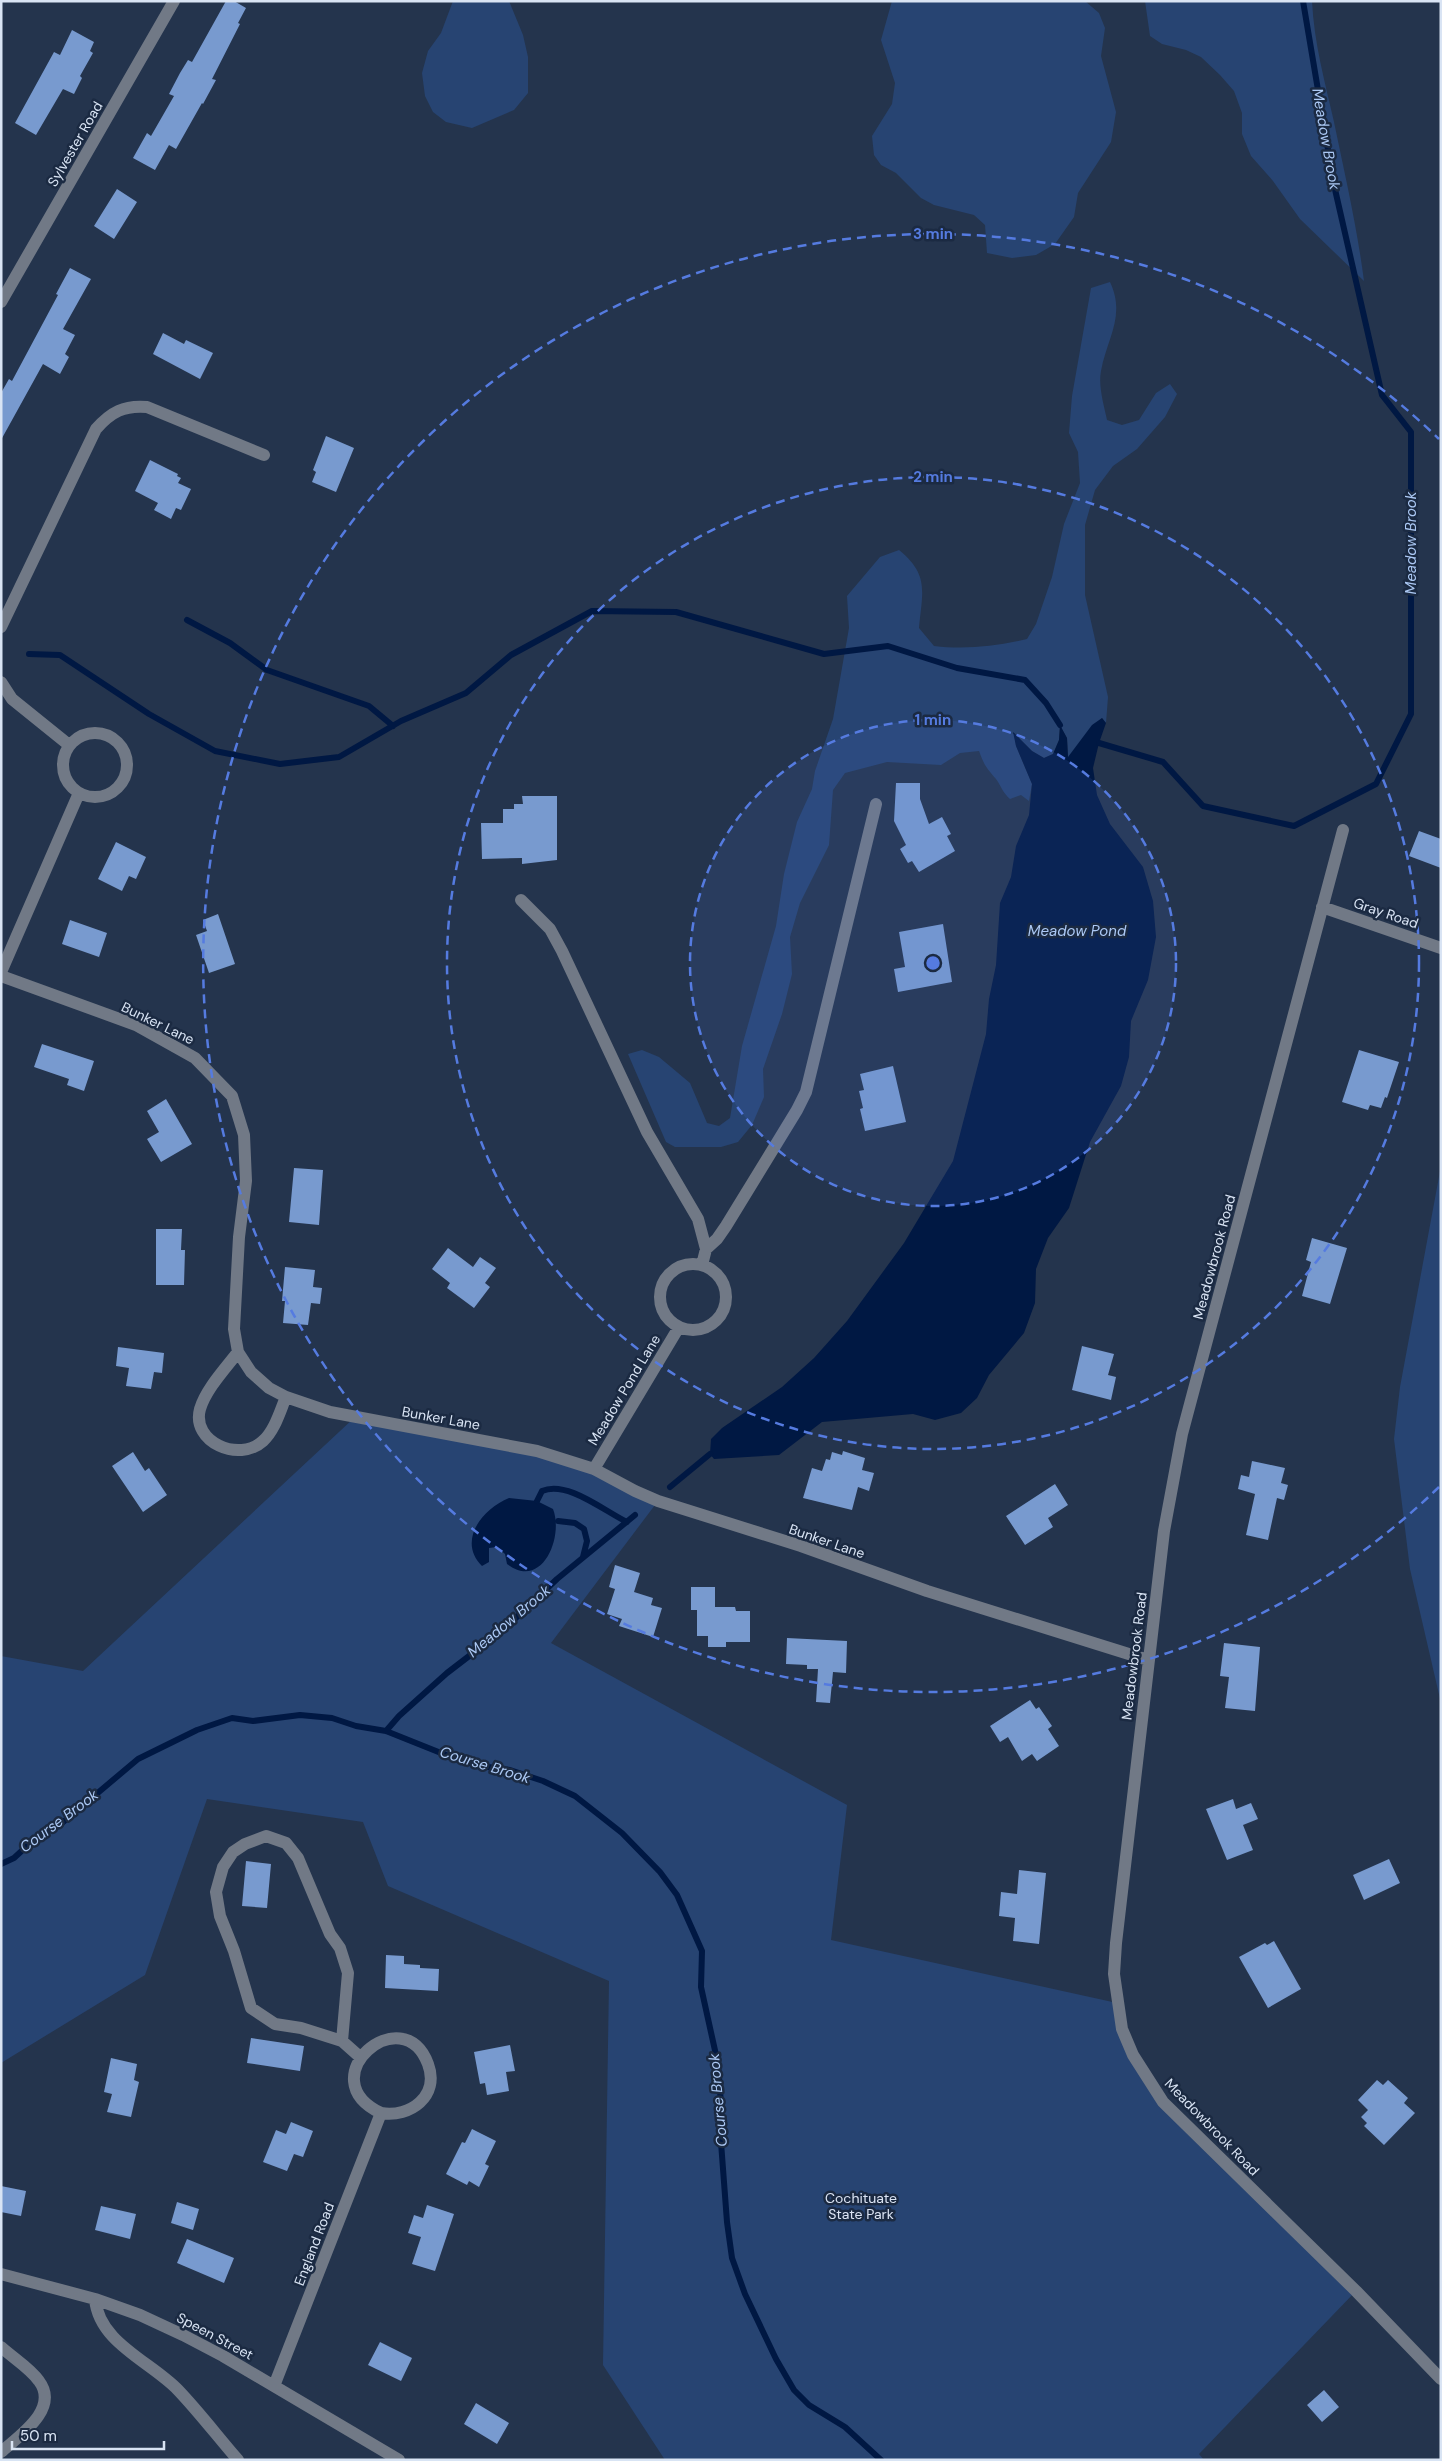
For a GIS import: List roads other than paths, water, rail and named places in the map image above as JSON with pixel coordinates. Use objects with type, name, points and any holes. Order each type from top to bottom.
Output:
[{"type":"street","name":"Sylvester Road","points":[[1,302],[174,1]]},
{"type":"street","points":[[1,627],[96,429],[112,414],[131,406],[147,407],[264,456]]},
{"type":"street","points":[[1,682],[12,699],[70,745]]},
{"type":"street","points":[[101,733],[118,742],[126,760],[124,779],[117,788],[108,794],[91,797],[79,793],[64,776],[64,755],[70,745],[86,734],[101,733]]},
{"type":"street","points":[[1,972],[79,793]]},
{"type":"street","points":[[706,1249],[717,1240],[726,1226],[806,1092],[876,804]]},
{"type":"street","name":"Meadowbrook Road","points":[[1343,830],[1182,1434],[1164,1531],[1114,1974],[1122,2029],[1133,2055],[1163,2102],[1356,2291],[1441,2379]]},
{"type":"street","points":[[522,900],[550,929],[652,1141],[698,1219],[706,1249],[702,1265]]},
{"type":"street","name":"Gray Road","points":[[1322,907],[1441,948]]},
{"type":"street","name":"Bunker Lane","points":[[1,976],[136,1025],[195,1058],[232,1096],[244,1136],[246,1181],[239,1237],[234,1329],[238,1352],[251,1372],[268,1388],[286,1397],[330,1412],[537,1451],[594,1469],[658,1501],[801,1546],[927,1590],[1148,1660]]},
{"type":"street","name":"Meadow Pond Lane","points":[[685,1264],[702,1265],[714,1271],[721,1279],[726,1292],[724,1310],[714,1323],[703,1329],[685,1330],[669,1321],[663,1312],[659,1301],[662,1286],[665,1279],[674,1269],[685,1264]]},
{"type":"street","name":"Meadow Pond Lane","points":[[594,1469],[679,1327]]},
{"type":"street","points":[[238,1352],[204,1400],[199,1412],[201,1425],[210,1439],[222,1449],[237,1451],[262,1442],[270,1433],[286,1397]]},
{"type":"street","points":[[342,2041],[348,1973],[340,1948],[330,1934],[298,1858],[286,1843],[266,1836],[245,1844],[233,1852],[223,1868],[216,1892],[220,1916],[234,1951],[251,2008],[274,2024],[300,2028],[342,2041],[360,2057]]},
{"type":"street","points":[[398,2039],[418,2049],[426,2058],[430,2069],[428,2091],[413,2108],[392,2115],[381,2113],[366,2104],[357,2090],[355,2068],[360,2057],[376,2042],[398,2039]]},
{"type":"street","name":"England Road","points":[[274,2386],[381,2113]]},
{"type":"street","name":"Speen Street","points":[[1,2274],[95,2298],[140,2315],[183,2335],[274,2386],[380,2455],[400,2460]]},
{"type":"street","points":[[95,2298],[99,2318],[119,2343],[176,2388],[238,2460]]},
{"type":"street","points":[[1,2347],[40,2382],[44,2401],[38,2418],[1,2452]]},
{"type":"water","name":"Meadow Pond","points":[[1102,718],[1106,723],[1093,768],[1097,795],[1110,824],[1143,867],[1153,901],[1156,937],[1148,980],[1131,1021],[1129,1057],[1121,1086],[1090,1142],[1069,1208],[1048,1238],[1036,1269],[1035,1303],[1024,1333],[989,1375],[977,1398],[961,1413],[935,1420],[913,1414],[822,1422],[779,1455],[714,1459],[710,1454],[711,1439],[722,1428],[782,1387],[814,1358],[847,1321],[904,1243],[953,1161],[986,1034],[989,999],[996,965],[1000,903],[1011,877],[1016,846],[1029,815],[1032,784],[1016,746],[1013,732],[1032,751],[1044,758],[1053,754],[1059,740],[1060,725],[1067,738],[1068,757],[1092,725]]},
{"type":"water","points":[[509,1498],[537,1501],[553,1509],[556,1521],[553,1546],[540,1566],[530,1571],[519,1571],[507,1564],[505,1554],[497,1547],[489,1548],[489,1562],[482,1566],[475,1556],[472,1546],[472,1536],[482,1518],[499,1503]]},
{"type":"waterway","name":"Meadow Brook","points":[[1099,743],[1163,762],[1203,806],[1294,826],[1376,784],[1411,714],[1411,432],[1382,395],[1334,185],[1303,1]]},
{"type":"waterway","points":[[29,654],[60,655],[149,714],[215,751],[280,764],[339,757],[401,721],[466,693],[511,655],[592,611],[676,612],[824,654],[888,646],[957,668],[1025,680],[1046,703],[1060,725]]},
{"type":"waterway","points":[[187,620],[230,643],[267,670],[369,706],[393,726]]},
{"type":"waterway","name":"Meadow Brook","points":[[670,1487],[710,1454]]},
{"type":"waterway","points":[[537,1501],[542,1491],[552,1489],[563,1490],[585,1498],[627,1522]]},
{"type":"waterway","name":"Meadow Brook","points":[[386,1731],[399,1716],[447,1673],[503,1630],[557,1579],[635,1515]]},
{"type":"waterway","points":[[558,1521],[575,1523],[584,1529],[587,1541],[583,1557]]},
{"type":"waterway","name":"Course Brook","points":[[1,1864],[14,1858],[41,1833],[62,1823],[138,1759],[197,1730],[232,1718],[253,1721],[300,1715],[332,1718],[356,1726],[386,1731],[456,1759],[481,1766],[510,1770],[543,1781],[575,1796],[622,1833],[660,1872],[677,1895],[702,1951],[701,1987],[718,2064],[721,2104],[720,2129],[727,2222],[732,2258],[745,2294],[776,2359],[794,2390],[809,2405],[845,2427],[881,2460]]},
{"type":"park label","name":"Cochituate State Park","points":[[861,2206]]}]
